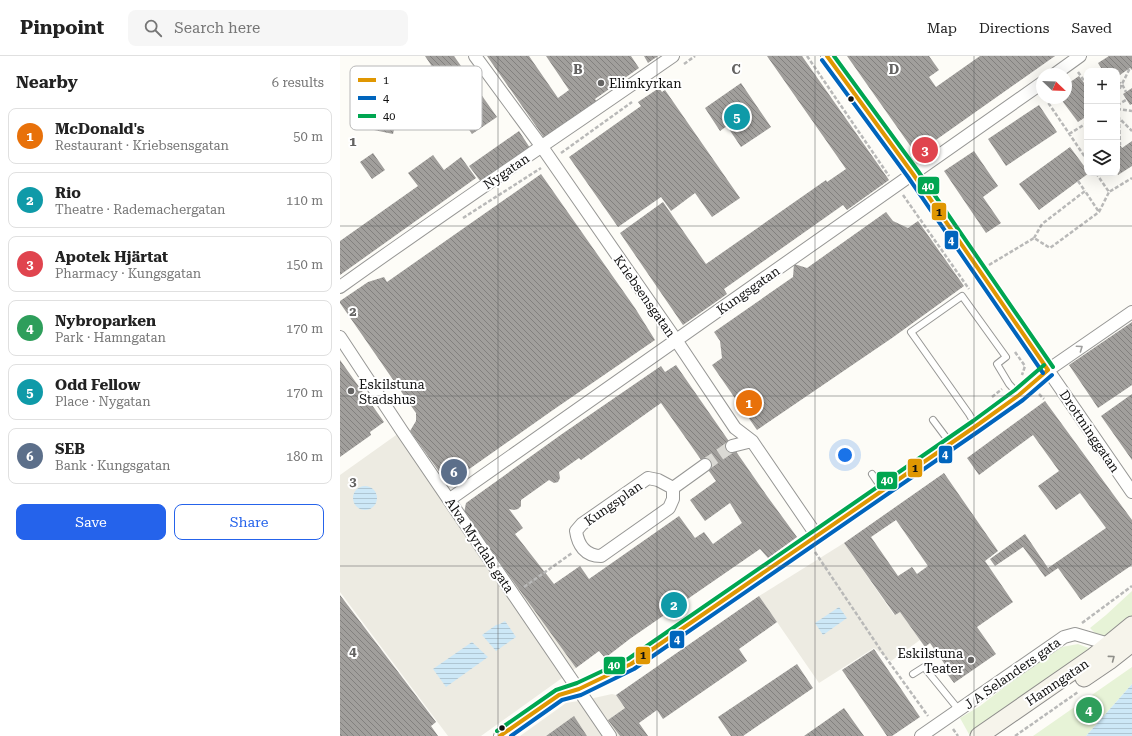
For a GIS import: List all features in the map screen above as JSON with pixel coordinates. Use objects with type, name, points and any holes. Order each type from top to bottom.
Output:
[{"type":"street","name":"Kriebsensgatan","points":[[475,56],[542,147],[735,428],[752,441],[812,538]]},
{"type":"street","name":"Nygatan","points":[[340,286],[426,225],[673,56]]},
{"type":"street","name":"Drottninggatan","points":[[828,56],[913,174],[1132,492]]},
{"type":"street","points":[[1063,68],[1080,56]]},
{"type":"street","name":"Kungsgatan","points":[[453,497],[1036,87]]},
{"type":"street","points":[[500,736],[559,695],[578,689],[631,664],[812,538],[951,444],[1019,395],[1048,370],[1132,312]]},
{"type":"street","name":"Alva Myrdals gata","points":[[340,336],[402,432],[610,736]]},
{"type":"street","points":[[732,446],[752,441]]},
{"type":"street","points":[[673,488],[705,465]]},
{"type":"street","name":"Kungsplan","points":[[648,478],[658,480],[673,488],[673,498],[670,508],[601,556],[592,556],[577,540],[576,531],[582,524],[648,478]]},
{"type":"street","name":"Hamngatan","points":[[979,736],[1093,658],[1132,625]]},
{"type":"street","name":"J A Selanders gata","points":[[921,736],[1064,637],[1075,634],[1109,644]]},
{"type":"street","name":"Hamngatan","points":[[999,736],[1109,661],[1132,643]]},
{"type":"lane","points":[[976,426],[911,332],[962,296],[1006,357],[997,364],[1009,384],[1019,395]]},
{"type":"lane","points":[[933,420],[951,444]]},
{"type":"lane","points":[[872,474],[883,490]]},
{"type":"lane","points":[[913,674],[924,667],[959,710]]},
{"type":"path","points":[[807,56],[896,187]]},
{"type":"path","points":[[1120,88],[1130,68]]},
{"type":"path","points":[[1076,70],[1084,81]]},
{"type":"path","points":[[1122,84],[1126,92]]},
{"type":"path","points":[[1119,104],[1126,100]]},
{"type":"path","points":[[1049,104],[1084,155]]},
{"type":"path","points":[[1120,110],[1132,110]]},
{"type":"path","points":[[1120,119],[1132,132]]},
{"type":"path","points":[[1070,134],[1084,125]]},
{"type":"path","points":[[1098,176],[1109,192]]},
{"type":"path","points":[[1034,238],[1050,248],[1099,212],[1109,192],[1132,178]]},
{"type":"path","points":[[1078,181],[1099,212]]},
{"type":"path","points":[[986,267],[1034,238],[1042,224],[1085,191]]},
{"type":"path","points":[[812,538],[884,656],[928,717],[946,719]]},
{"type":"path","points":[[514,595],[582,546]]},
{"type":"path","points":[[1064,637],[1132,586]]},
{"type":"path","points":[[1015,736],[1080,691]]},
{"type":"green space","points":[[1132,591],[1132,616],[1122,628],[1107,636],[1097,635],[1090,628]]},
{"type":"green space","points":[[1078,644],[1094,650],[970,736],[960,718],[980,706],[1015,679],[1062,647]]},
{"type":"green space","points":[[1132,667],[1132,684],[1086,736],[1033,736]]},
{"type":"shaded area","points":[[406,428],[453,497],[576,668],[481,736],[448,736],[340,592],[340,475]]},
{"type":"shaded area","points":[[844,543],[894,615],[900,612],[920,640],[891,661],[874,648],[819,683],[759,596]]},
{"type":"shaded area","points":[[612,694],[616,695],[625,708],[608,720],[620,736],[587,736],[574,717],[546,736],[520,736],[566,703]]},
{"type":"water","points":[[365,486],[374,489],[377,498],[374,507],[365,510],[356,507],[353,498],[356,489]]},
{"type":"water","points":[[839,607],[847,618],[823,635],[815,623]]},
{"type":"water","points":[[505,621],[516,637],[496,651],[482,635],[496,625]]},
{"type":"water","points":[[472,642],[488,657],[446,687],[433,669]]},
{"type":"water","points":[[1132,684],[1132,736],[1086,736]]},
{"type":"building","points":[[425,56],[454,56],[461,66],[432,66]]},
{"type":"building","points":[[487,56],[529,56],[558,98],[569,90],[546,56],[631,56],[639,68],[595,99],[597,102],[545,139]]},
{"type":"building","points":[[644,56],[658,56],[648,63]]},
{"type":"building","points":[[767,56],[802,56],[889,180],[847,210],[843,205],[724,289],[727,294],[683,325],[620,233],[663,202],[706,264],[826,180],[827,182],[846,169]]},
{"type":"building","points":[[847,56],[929,56],[939,70],[929,77],[936,87],[980,56],[1055,56],[1036,68],[916,154]]},
{"type":"building","points":[[1109,56],[1132,56],[1132,70],[1130,68],[1120,75],[1120,68],[1101,68],[1098,63]]},
{"type":"building","points":[[1079,76],[1084,83],[1084,118],[1078,122],[1064,104],[1072,104],[1072,81]]},
{"type":"building","points":[[741,83],[771,127],[741,147],[727,126],[720,131],[705,108]]},
{"type":"building","points":[[659,88],[662,92],[665,90],[740,198],[712,217],[695,193],[671,211],[661,197],[618,227],[569,157],[641,106],[638,102]]},
{"type":"building","points":[[1132,88],[1132,104],[1130,105],[1123,94]]},
{"type":"building","points":[[482,96],[497,117],[482,127]]},
{"type":"building","points":[[1039,105],[1057,132],[1006,166],[988,139]]},
{"type":"building","points":[[374,130],[394,130],[393,134]]},
{"type":"building","points":[[469,130],[478,130],[472,134]]},
{"type":"building","points":[[519,131],[530,148],[481,182],[469,166]]},
{"type":"building","points":[[1132,141],[1132,166],[1120,174],[1120,145],[1122,148]]},
{"type":"building","points":[[1070,147],[1084,166],[1085,176],[1039,210],[1019,184]]},
{"type":"building","points":[[974,151],[998,186],[983,197],[1001,223],[986,233],[944,171]]},
{"type":"building","points":[[373,153],[385,170],[372,179],[360,162]]},
{"type":"building","points":[[433,155],[444,170],[461,157],[476,178],[340,275],[340,241],[418,186],[408,173]]},
{"type":"building","points":[[541,174],[635,308],[655,340],[448,484],[410,431],[416,421],[416,413],[340,301],[368,282],[384,277],[387,282]]},
{"type":"building","points":[[886,212],[893,221],[908,228],[918,221],[964,286],[892,338],[757,430],[712,365],[722,358],[720,341],[714,332],[793,277],[794,264],[807,268]]},
{"type":"building","points":[[1132,322],[1132,385],[1098,408],[1069,365]]},
{"type":"building","name":"Eskilstuna Stadshus","points":[[340,360],[384,422],[370,432],[371,435],[340,457]]},
{"type":"building","points":[[676,365],[797,537],[768,558],[760,549],[631,638],[605,658],[599,651],[576,668],[464,513],[466,503],[562,434],[661,366],[665,372]],"holes":[[[661,403],[716,481],[690,500],[705,521],[730,503],[742,523],[713,544],[704,532],[695,538],[679,516],[589,579],[580,566],[554,584],[515,534],[523,528],[509,509],[518,509],[521,506],[521,500],[549,480],[554,483],[558,482],[560,478],[559,472],[579,458],[581,460]]]},
{"type":"building","points":[[1132,394],[1132,460],[1101,416]]},
{"type":"building","points":[[1045,401],[1132,520],[1132,565],[1081,600],[1058,568],[1045,577],[1023,547],[995,566],[990,559],[1025,534],[1048,568],[1106,528],[1080,493],[1056,510],[1038,486],[1059,471],[1033,435],[979,475],[967,458]]},
{"type":"building","points":[[944,473],[998,551],[985,561],[1013,602],[977,627],[996,654],[954,683],[943,668],[946,666],[930,643],[925,647],[900,612],[895,615],[844,543]],"holes":[[[896,520],[928,566],[917,574],[912,567],[898,576],[871,537]]]},
{"type":"building","points":[[340,595],[436,722],[431,726],[438,736],[340,736]]},
{"type":"building","points":[[759,596],[777,622],[739,649],[747,661],[663,719],[657,710],[639,723],[648,736],[620,736],[608,720],[625,708],[616,695]]},
{"type":"building","points":[[874,649],[920,717],[892,736],[887,736],[842,670]]},
{"type":"building","points":[[797,664],[813,688],[743,736],[731,736],[718,717]]},
{"type":"building","points":[[844,708],[864,736],[804,736]]},
{"type":"building","points":[[574,716],[587,736],[546,736]]},
{"type":"tunnel","points":[[705,465],[732,446]]},
{"type":"transit line","name":"1","points":[[827,56],[913,174],[1048,370]]},
{"type":"transit line","name":"40","points":[[834,56],[918,171],[1053,367]]},
{"type":"transit line","name":"4","points":[[822,60],[908,177],[1043,373]]},
{"type":"transit line","name":"40","points":[[497,731],[556,690],[577,683],[628,659],[973,421],[1015,390],[1044,365]]},
{"type":"transit line","name":"1","points":[[500,736],[559,695],[579,689],[631,664],[976,426],[1019,395],[1048,370]]},
{"type":"transit line","name":"4","points":[[511,736],[562,700],[581,695],[634,669],[979,431],[1023,400],[1052,375]]},
{"type":"place","name":"Elimkyrkan","points":[[601,83]]},
{"type":"place","name":"Odd Fellow","points":[[737,117]]},
{"type":"place","name":"Apotek Hjärtat","points":[[925,150]]},
{"type":"place","name":"Eskilstuna Stadshus","points":[[351,391]]},
{"type":"place","name":"McDonald's","points":[[749,403]]},
{"type":"place","name":"SEB","points":[[454,472]]},
{"type":"place","name":"Rio","points":[[674,605]]},
{"type":"place","name":"Eskilstuna Teater","points":[[971,660]]},
{"type":"place","name":"Nybroparken","points":[[1089,710]]}]
